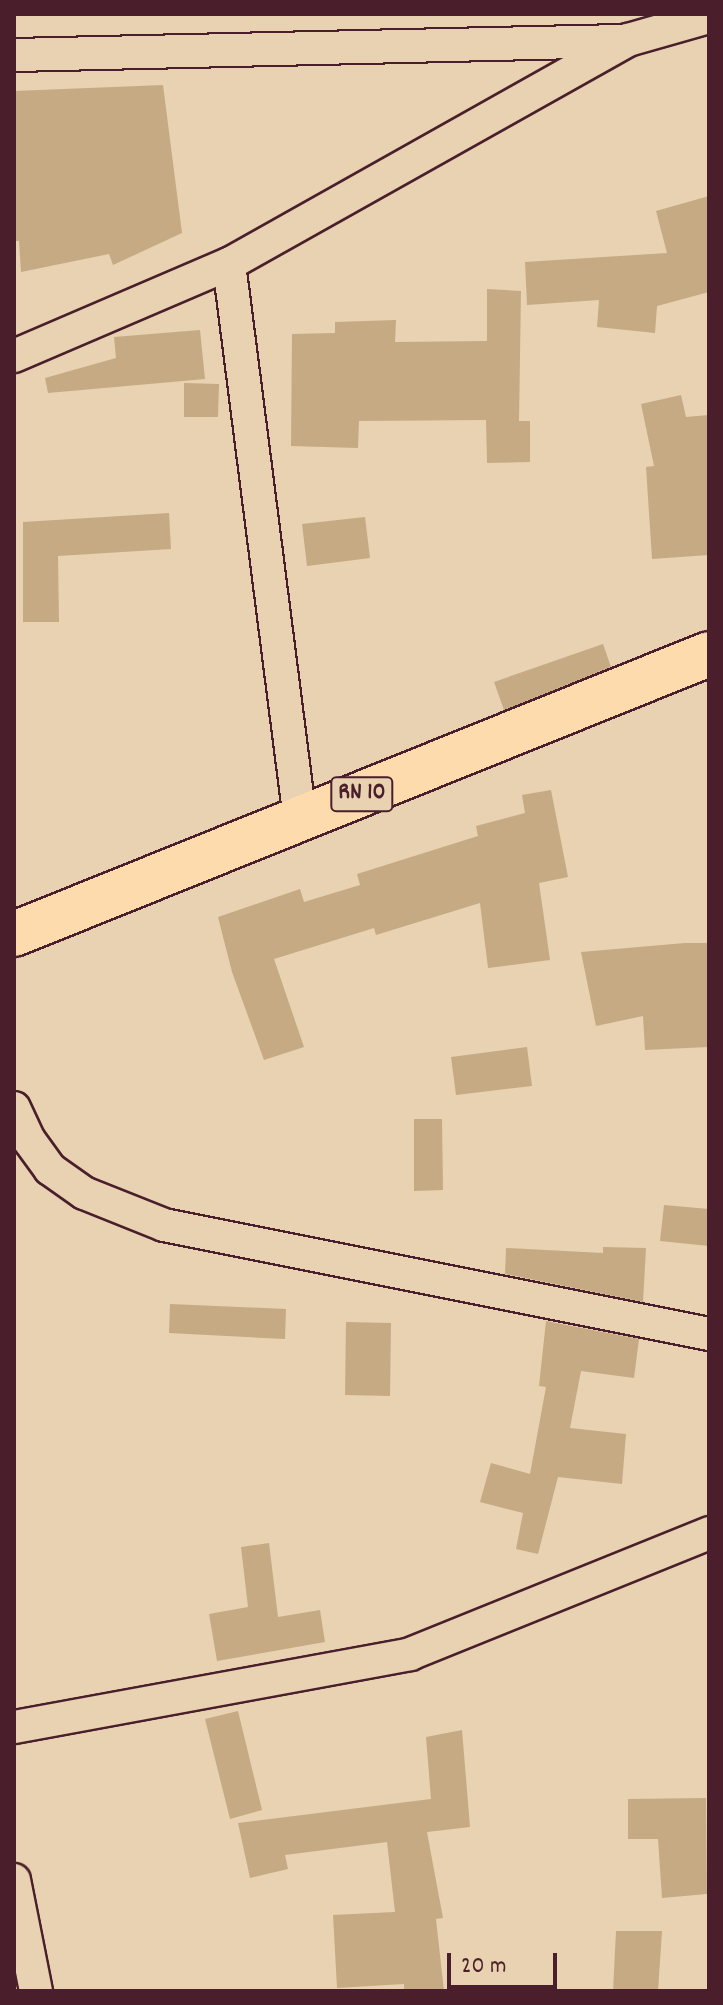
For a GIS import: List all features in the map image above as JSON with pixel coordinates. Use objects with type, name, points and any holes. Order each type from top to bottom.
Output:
[{"type":"main road","name":"RN 10","points":[[14,934],[709,654]]},
{"type":"street","points":[[14,55],[631,27],[709,17]]},
{"type":"street","points":[[14,356],[229,264],[631,27]]},
{"type":"street","points":[[229,264],[300,819]]},
{"type":"street","points":[[14,1108],[29,1140],[50,1169],[84,1193],[164,1225],[709,1334]]},
{"type":"street","points":[[14,1727],[410,1654],[709,1533]]},
{"type":"street","points":[[14,1880],[36,1991]]},
{"type":"building","points":[[163,85],[182,233],[113,265],[109,254],[21,272],[19,241],[14,241],[14,91]]},
{"type":"building","points":[[709,196],[709,292],[657,306],[655,333],[597,327],[599,300],[527,305],[525,262],[667,253],[656,211]]},
{"type":"building","points":[[487,289],[521,291],[519,421],[530,421],[530,462],[487,463],[486,420],[359,421],[358,448],[291,446],[292,334],[335,333],[335,322],[396,320],[395,342],[487,341]]},
{"type":"building","points":[[200,330],[205,379],[48,393],[45,378],[116,358],[114,337]]},
{"type":"building","points":[[184,383],[219,384],[218,417],[184,417]]},
{"type":"building","points":[[681,395],[686,417],[709,415],[709,555],[652,559],[646,467],[654,466],[641,404]]},
{"type":"building","points":[[169,513],[171,549],[58,556],[59,622],[23,622],[23,522]]},
{"type":"building","points":[[365,517],[370,558],[307,566],[302,524]]},
{"type":"building","points":[[603,644],[611,667],[504,710],[494,682]]},
{"type":"building","points":[[551,790],[568,877],[539,883],[550,960],[488,968],[480,903],[376,935],[374,928],[274,959],[304,1047],[264,1060],[232,972],[218,917],[300,889],[304,902],[360,885],[357,874],[478,836],[476,826],[525,813],[522,795]]},
{"type":"building","points":[[708,943],[708,1047],[645,1050],[643,1016],[596,1026],[581,952]]},
{"type":"building","points":[[527,1047],[532,1086],[456,1095],[451,1057]]},
{"type":"building","points":[[414,1119],[442,1119],[443,1190],[414,1191]]},
{"type":"building","points":[[664,1205],[709,1209],[709,1246],[660,1241]]},
{"type":"building","points":[[603,1247],[646,1248],[643,1302],[505,1274],[506,1248],[603,1253]]},
{"type":"building","points":[[170,1304],[286,1309],[285,1339],[169,1333]]},
{"type":"building","points":[[546,1321],[639,1339],[634,1378],[581,1371],[570,1428],[626,1434],[622,1484],[558,1477],[538,1554],[516,1549],[523,1513],[480,1502],[491,1463],[530,1474],[546,1387],[539,1386]]},
{"type":"building","points":[[346,1322],[391,1323],[390,1396],[345,1395]]},
{"type":"building","points":[[269,1543],[278,1617],[320,1610],[325,1642],[217,1661],[209,1614],[248,1607],[241,1547]]},
{"type":"building","points":[[238,1711],[262,1810],[230,1819],[205,1719]]},
{"type":"building","points":[[462,1730],[470,1827],[427,1832],[443,1918],[436,1919],[444,1991],[404,1991],[404,1984],[337,1988],[333,1915],[395,1912],[387,1842],[285,1855],[288,1869],[250,1878],[238,1823],[431,1799],[426,1737]]},
{"type":"building","points":[[706,1798],[707,1894],[662,1898],[658,1839],[628,1839],[628,1799]]},
{"type":"building","points":[[616,1931],[662,1931],[658,1991],[613,1991]]}]
